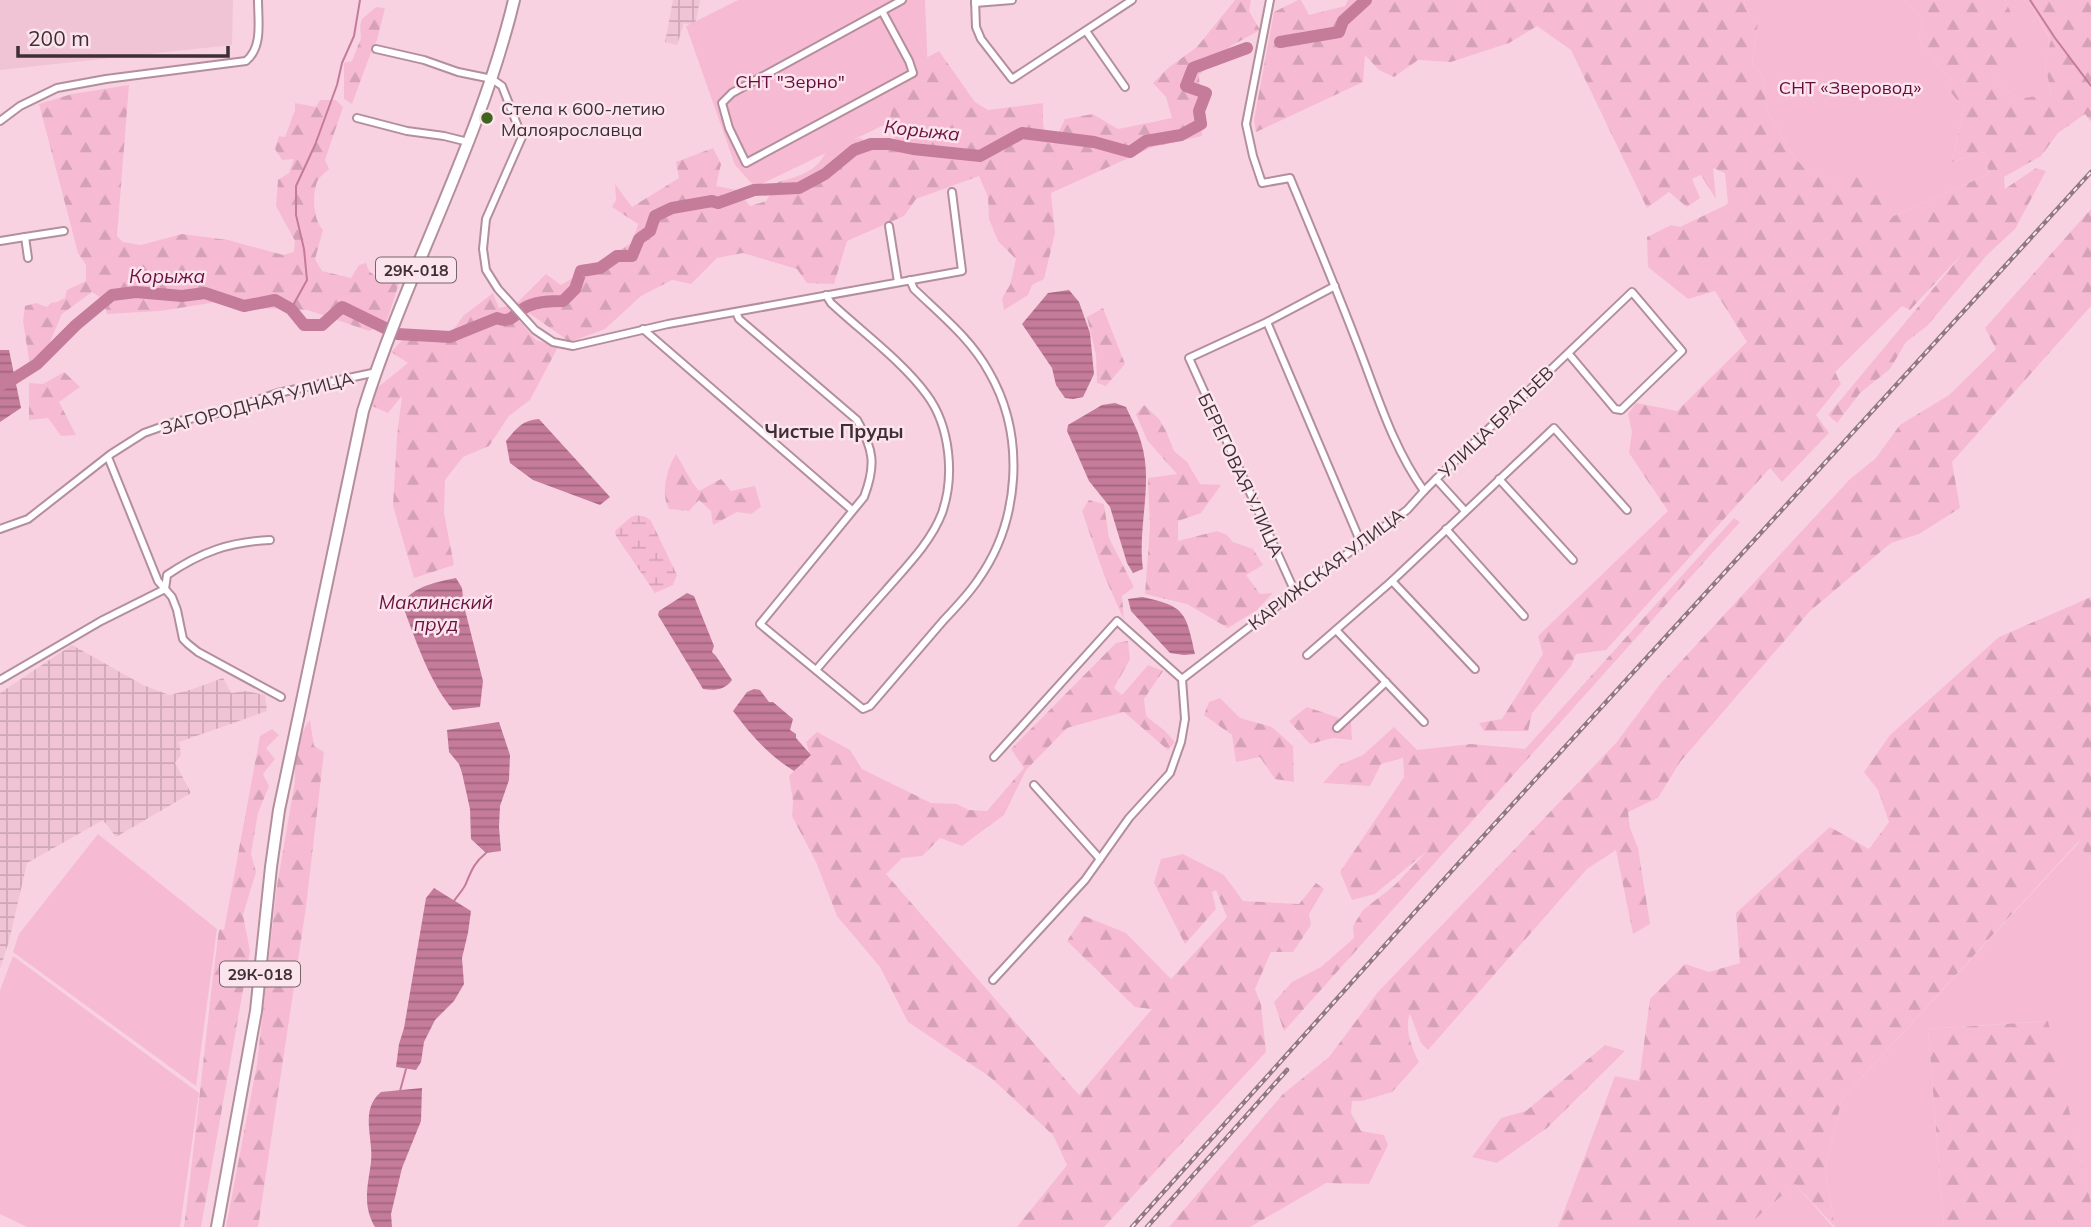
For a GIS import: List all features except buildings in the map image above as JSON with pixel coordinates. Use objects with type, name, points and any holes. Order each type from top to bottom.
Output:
[{"type":"main road","name":"29К-018","points":[[217,1227],[256,1011],[279,810],[363,411],[492,79],[514,0]]},
{"type":"street","points":[[0,121],[57,88],[246,61],[257,47],[258,0]]},
{"type":"street","points":[[882,11],[913,73],[746,163],[729,128],[722,103],[732,93],[902,0]]},
{"type":"street","points":[[1012,0],[975,1],[976,27],[981,39],[1012,79],[1132,0]]},
{"type":"street","points":[[1270,0],[1246,124],[1248,139],[1262,183],[1290,178],[1396,443],[1409,470],[1424,491]]},
{"type":"street","points":[[1086,31],[1125,87]]},
{"type":"street","points":[[376,49],[492,79],[502,86],[522,137],[486,219],[483,249],[486,270],[498,289],[535,330],[553,342],[573,346],[643,329],[962,271],[952,192]]},
{"type":"street","points":[[357,118],[407,131],[468,142]]},
{"type":"street","points":[[889,226],[898,282]]},
{"type":"street","points":[[0,241],[64,231]]},
{"type":"street","points":[[25,237],[28,258]]},
{"type":"street","points":[[736,312],[739,319],[857,420],[868,440],[872,463],[870,483],[864,497],[760,624],[863,709],[870,706],[978,580],[994,553],[1006,524],[1012,494],[1014,461],[1010,429],[990,372],[968,342],[914,289],[910,280]]},
{"type":"street","points":[[1335,286],[1267,322],[1361,543]]},
{"type":"street","name":"УЛИЦА БРАТЬЕВ","points":[[1424,491],[1632,292],[1682,351],[1621,410],[1615,409],[1568,354]]},
{"type":"street","points":[[816,670],[915,557],[931,532],[941,514],[946,495],[948,463],[946,439],[939,416],[928,396],[910,375],[831,303],[826,295]]},
{"type":"street","name":"БЕРЕГОВАЯ УЛИЦА","points":[[1267,322],[1189,358],[1295,592]]},
{"type":"street","points":[[643,329],[852,510]]},
{"type":"street","name":"ЗАГОРОДНАЯ УЛИЦА","points":[[0,529],[28,519],[108,457],[144,433],[175,422],[222,412],[278,393],[377,372]]},
{"type":"street","points":[[1307,655],[1392,581],[1554,428],[1627,510]]},
{"type":"street","points":[[108,457],[158,580],[172,597],[183,639],[198,652],[281,697]]},
{"type":"street","points":[[1436,479],[1465,511]]},
{"type":"street","points":[[1499,479],[1573,560]]},
{"type":"street","name":"КАРИЖСКАЯ УЛИЦА","points":[[1182,679],[1407,510],[1424,491]]},
{"type":"street","points":[[1446,529],[1524,616]]},
{"type":"street","points":[[166,589],[167,575],[214,549],[246,541],[270,540]]},
{"type":"street","points":[[1392,581],[1475,669]]},
{"type":"street","points":[[0,680],[101,621],[166,589]]},
{"type":"street","points":[[993,980],[1085,880],[1129,818],[1170,773],[1185,719],[1182,679],[1117,621],[994,757]]},
{"type":"street","points":[[1336,630],[1424,722]]},
{"type":"street","points":[[1337,728],[1386,682]]},
{"type":"street","points":[[1034,785],[1100,859]]},
{"type":"shaded area","points":[[0,0],[233,0],[232,45],[0,70]]},
{"type":"shaded area","points":[[673,0],[700,0],[695,26],[684,23],[677,45],[665,42]]},
{"type":"shaded area","points":[[72,645],[143,685],[169,695],[223,678],[231,693],[246,691],[265,695],[267,711],[179,742],[181,755],[175,763],[191,793],[116,837],[103,820],[27,863],[0,969],[0,693]]},
{"type":"green space","name":"СНТ \"Зерно\"","points":[[738,0],[925,0],[928,72],[886,124],[755,187],[735,165],[686,26]]},
{"type":"green space","points":[[1235,0],[1251,0],[1249,11],[1260,30],[1231,46],[1199,75],[1202,136],[1153,147],[1051,193],[1055,233],[1044,279],[1032,285],[1028,295],[1004,310],[1002,298],[1010,285],[1016,259],[998,241],[989,219],[988,197],[979,176],[916,199],[904,216],[847,241],[834,284],[807,283],[797,269],[743,253],[717,258],[691,284],[672,280],[641,296],[605,329],[570,342],[516,304],[546,274],[561,285],[633,242],[638,224],[612,207],[616,200],[615,184],[632,207],[679,178],[676,162],[713,148],[721,164],[716,186],[737,190],[750,206],[766,201],[778,182],[810,170],[822,159],[830,142],[861,138],[874,150],[891,150],[895,139],[890,120],[895,104],[906,91],[922,80],[926,58],[939,51],[975,102],[988,110],[1043,103],[1043,124],[1047,142],[1053,144],[1065,119],[1093,114],[1118,129],[1172,118],[1166,97],[1153,83],[1168,68],[1197,47]]},
{"type":"green space","points":[[1301,0],[1309,15],[1345,6],[1348,0],[1744,0],[1747,11],[1758,23],[1752,62],[1763,77],[1767,110],[1791,153],[1805,169],[1837,185],[1864,172],[1889,218],[1989,174],[1984,152],[1952,162],[1964,108],[1947,88],[1951,81],[1919,40],[1923,20],[1903,0],[2005,0],[2013,17],[2025,30],[2017,66],[2005,66],[1994,80],[2018,99],[2051,94],[2045,63],[2051,40],[2032,7],[2024,0],[2091,0],[2091,122],[2085,114],[2058,133],[2041,156],[2004,177],[2005,189],[2036,168],[2046,171],[2015,229],[1987,255],[1927,326],[1906,342],[1890,369],[1860,393],[1837,423],[1828,415],[1963,253],[1910,310],[1902,306],[1835,372],[1841,384],[1816,415],[1829,433],[1782,482],[1770,468],[1606,650],[1576,654],[1571,666],[1532,713],[1528,731],[1484,731],[1479,723],[1502,719],[1543,654],[1538,636],[1668,511],[1629,453],[1632,432],[1628,414],[1636,403],[1677,411],[1747,342],[1715,291],[1688,299],[1648,267],[1647,237],[1671,225],[1680,227],[1728,204],[1725,173],[1713,168],[1716,199],[1701,175],[1692,179],[1700,198],[1687,207],[1669,192],[1647,208],[1571,50],[1537,26],[1509,43],[1451,62],[1418,60],[1394,77],[1379,70],[1365,55],[1363,82],[1256,132],[1254,120],[1274,12]]},
{"type":"green space","name":"СНТ «Зверовод»","points":[[1744,0],[1903,0],[1923,20],[1919,40],[1951,81],[1948,89],[1964,108],[1952,162],[1984,152],[1989,174],[1889,218],[1837,185],[1805,169],[1791,153],[1767,110],[1763,77],[1752,62],[1758,23],[1747,11]]},
{"type":"green space","points":[[2005,0],[2024,0],[2032,7],[2051,41],[2045,63],[2051,95],[2018,99],[1994,80],[2005,65],[2013,17]]},
{"type":"green space","points":[[376,7],[385,8],[377,40],[352,104],[344,99],[344,63],[352,61],[361,38],[362,19]]},
{"type":"green space","points":[[129,85],[117,236],[123,242],[141,245],[182,234],[228,240],[283,255],[294,252],[295,241],[276,206],[278,180],[289,173],[294,159],[282,160],[275,149],[279,136],[285,137],[295,103],[316,107],[320,100],[336,100],[343,107],[325,160],[329,169],[318,180],[314,194],[315,214],[323,230],[315,259],[322,271],[351,278],[359,265],[366,263],[375,276],[390,272],[402,274],[386,323],[369,331],[308,310],[251,308],[223,301],[160,311],[107,314],[103,299],[92,292],[62,314],[42,360],[30,366],[23,321],[25,306],[36,303],[47,307],[65,298],[67,290],[86,281],[86,265],[78,253],[39,104],[72,94]]},
{"type":"green space","points":[[2091,209],[2091,306],[1952,462],[1960,508],[1919,534],[1891,543],[1810,611],[1680,762],[1658,798],[1628,812],[1630,828],[1638,848],[1650,924],[1633,934],[1616,850],[1587,869],[1428,1050],[1421,1043],[1410,1014],[1408,1032],[1419,1062],[1392,1092],[1362,1101],[1352,1101],[1351,1113],[1361,1131],[1384,1135],[1388,1145],[1369,1184],[1326,1183],[1250,1227],[1169,1227],[1283,1094],[1329,1057],[1377,993],[1616,743],[1661,683],[1850,479],[1875,459],[1900,425],[1949,395],[1996,349],[1985,328]]},
{"type":"green space","points":[[493,293],[499,308],[507,306],[536,340],[558,347],[530,400],[509,416],[489,446],[463,457],[445,480],[444,513],[454,565],[414,578],[393,506],[402,396],[388,413],[372,406],[377,388],[408,363],[391,352],[407,335],[452,332],[463,316]]},
{"type":"green space","points":[[1103,308],[1125,364],[1106,386],[1097,383],[1096,355],[1087,317]]},
{"type":"green space","points":[[64,372],[80,387],[59,402],[76,435],[61,436],[48,418],[29,420],[29,383],[43,384]]},
{"type":"green space","points":[[1144,405],[1159,419],[1174,451],[1187,462],[1200,484],[1221,485],[1201,513],[1178,521],[1178,541],[1217,531],[1227,535],[1233,542],[1253,549],[1263,565],[1246,575],[1260,594],[1273,593],[1257,610],[1228,628],[1187,604],[1145,594],[1150,527],[1148,478],[1177,474],[1147,440],[1136,414]]},
{"type":"green space","points":[[676,454],[699,491],[721,479],[731,491],[755,486],[761,507],[751,514],[737,512],[713,525],[711,511],[699,500],[689,511],[669,509],[665,496],[666,481]]},
{"type":"green space","points":[[1089,500],[1104,504],[1109,538],[1134,587],[1122,596],[1124,620],[1104,575],[1082,511]]},
{"type":"green space","points":[[637,515],[651,521],[677,575],[673,585],[655,593],[616,536],[615,531]]},
{"type":"green space","points":[[1734,518],[1740,522],[1284,1031],[1274,1002],[1292,982],[1321,967],[1354,938],[1353,926],[1363,910],[1395,885],[1427,851],[1375,894],[1352,900],[1340,872],[1404,777],[1403,758],[1381,764],[1370,786],[1323,783],[1339,765],[1363,755],[1394,727],[1417,750],[1471,744],[1525,749]]},
{"type":"green space","points":[[2091,597],[2091,866],[2079,841],[1842,1099],[1825,1169],[1835,1227],[1795,1184],[1754,1220],[1754,1227],[1558,1227],[1615,1076],[1639,1081],[1650,999],[1685,964],[1709,972],[1740,963],[1736,913],[1830,827],[1869,849],[1889,822],[1878,790],[1864,772],[1890,735],[1999,637]]},
{"type":"green space","points":[[1128,641],[1130,659],[1114,688],[1122,695],[1148,665],[1163,671],[1144,699],[1146,716],[1175,742],[1168,750],[1124,712],[1067,728],[1026,770],[1004,815],[962,846],[940,838],[922,856],[902,858],[886,874],[1079,1095],[1152,1009],[1135,1007],[1067,941],[1084,916],[1126,933],[1171,979],[1227,917],[1216,890],[1212,892],[1216,909],[1185,944],[1154,883],[1161,859],[1183,854],[1224,875],[1243,901],[1299,904],[1316,883],[1324,889],[1309,914],[1311,925],[1293,952],[1271,952],[1255,989],[1261,1005],[1266,1052],[1104,1227],[1017,1227],[1067,1165],[1053,1135],[990,1077],[908,1022],[880,967],[837,916],[816,862],[792,816],[793,801],[789,776],[810,755],[806,742],[817,732],[850,750],[862,769],[931,803],[957,804],[969,810],[987,811],[1024,768],[1011,749],[1116,643]]},
{"type":"green space","points":[[1220,698],[1240,718],[1272,727],[1293,746],[1294,782],[1275,779],[1260,757],[1236,762],[1232,735],[1204,715],[1209,702]]},
{"type":"green space","points":[[1307,707],[1351,722],[1352,740],[1333,738],[1310,744],[1289,721]]},
{"type":"green space","points":[[310,720],[314,746],[324,752],[306,907],[258,1227],[226,1227],[257,1064],[277,886],[295,781],[296,757],[302,733]]},
{"type":"green space","points":[[272,729],[279,735],[266,748],[275,759],[263,774],[269,786],[258,813],[251,854],[256,872],[243,915],[250,951],[201,1227],[184,1227],[219,929],[224,930],[260,736]]},
{"type":"green space","points":[[98,834],[217,929],[196,1086],[13,952],[19,934]]},
{"type":"green space","points":[[2080,841],[2091,866],[2091,1203],[2047,1021],[1928,1029],[1944,1227],[1835,1227],[1825,1169],[1842,1099]]},
{"type":"green space","points":[[13,956],[199,1093],[180,1227],[27,1227],[0,1214],[0,990]]},
{"type":"green space","points":[[2048,1021],[2091,1203],[2091,1227],[1944,1227],[1928,1029]]},
{"type":"green space","points":[[1605,1045],[1625,1051],[1547,1128],[1497,1163],[1472,1157],[1501,1118],[1526,1111]]},
{"type":"green space","points":[[1795,1184],[1833,1227],[1754,1227],[1754,1220]]},
{"type":"water","points":[[1069,290],[1079,302],[1090,333],[1094,374],[1083,397],[1073,399],[1065,398],[1056,385],[1052,368],[1022,324],[1048,293]]},
{"type":"water","points":[[0,350],[9,350],[21,408],[0,422]]},
{"type":"water","points":[[1115,403],[1126,407],[1138,433],[1145,458],[1143,569],[1133,573],[1127,563],[1110,507],[1089,481],[1067,431],[1068,425],[1102,405]]},
{"type":"water","points":[[539,419],[610,497],[600,505],[533,480],[510,463],[506,441],[524,423]]},
{"type":"water","name":"Маклинский пруд","points":[[456,578],[462,588],[483,681],[480,707],[453,710],[436,686],[402,604],[419,589]]},
{"type":"water","points":[[687,593],[694,596],[714,646],[712,652],[732,680],[723,688],[703,689],[658,615],[659,611]]},
{"type":"water","points":[[1142,597],[1167,604],[1181,613],[1186,620],[1195,654],[1170,653],[1131,611],[1128,599]]},
{"type":"water","points":[[760,690],[769,702],[773,702],[793,719],[790,730],[811,755],[794,771],[760,744],[733,711],[747,692]]},
{"type":"water","points":[[499,722],[510,755],[509,780],[500,806],[501,851],[486,853],[471,839],[470,809],[459,764],[449,752],[447,730]]},
{"type":"water","points":[[434,888],[471,911],[462,958],[464,984],[454,1001],[435,1020],[424,1042],[421,1062],[416,1070],[396,1067],[426,898]]},
{"type":"water","points":[[422,1088],[421,1121],[402,1168],[391,1214],[392,1227],[375,1227],[367,1203],[371,1162],[371,1107],[381,1092]]},
{"type":"waterway","points":[[291,309],[307,280],[304,249],[296,215],[296,186],[315,145],[337,85],[342,63],[354,36],[360,0]]},
{"type":"waterway","name":"Корыжа","points":[[1280,42],[1339,32],[1343,21],[1366,0]]},
{"type":"waterway","points":[[2030,0],[2091,86]]},
{"type":"waterway","name":"Корыжа","points":[[397,334],[450,337],[497,318],[510,319],[532,304],[563,301],[575,289],[581,271],[600,268],[617,256],[632,256],[639,239],[650,231],[655,216],[672,208],[712,201],[718,203],[754,190],[799,188],[825,174],[854,150],[871,144],[980,156],[1022,133],[1094,142],[1130,152],[1146,141],[1181,135],[1201,124],[1199,111],[1206,93],[1186,86],[1193,68],[1247,48]]},
{"type":"waterway","name":"Корыжа","points":[[0,385],[37,364],[76,325],[112,295],[136,292],[182,296],[205,293],[244,306],[275,300],[291,309],[304,325],[322,325],[342,307],[385,328]]},
{"type":"waterway","points":[[454,901],[465,886],[474,866],[486,853]]},
{"type":"waterway","points":[[400,1091],[406,1069]]},
{"type":"railway","points":[[1132,1227],[1457,865],[2091,172]]},
{"type":"railway","points":[[1147,1227],[1287,1070]]},
{"type":"place","name":"Стела к 600-летию Малоярославца","points":[[487,118]]},
{"type":"district","name":"Чистые Пруды","points":[[834,431]]}]
